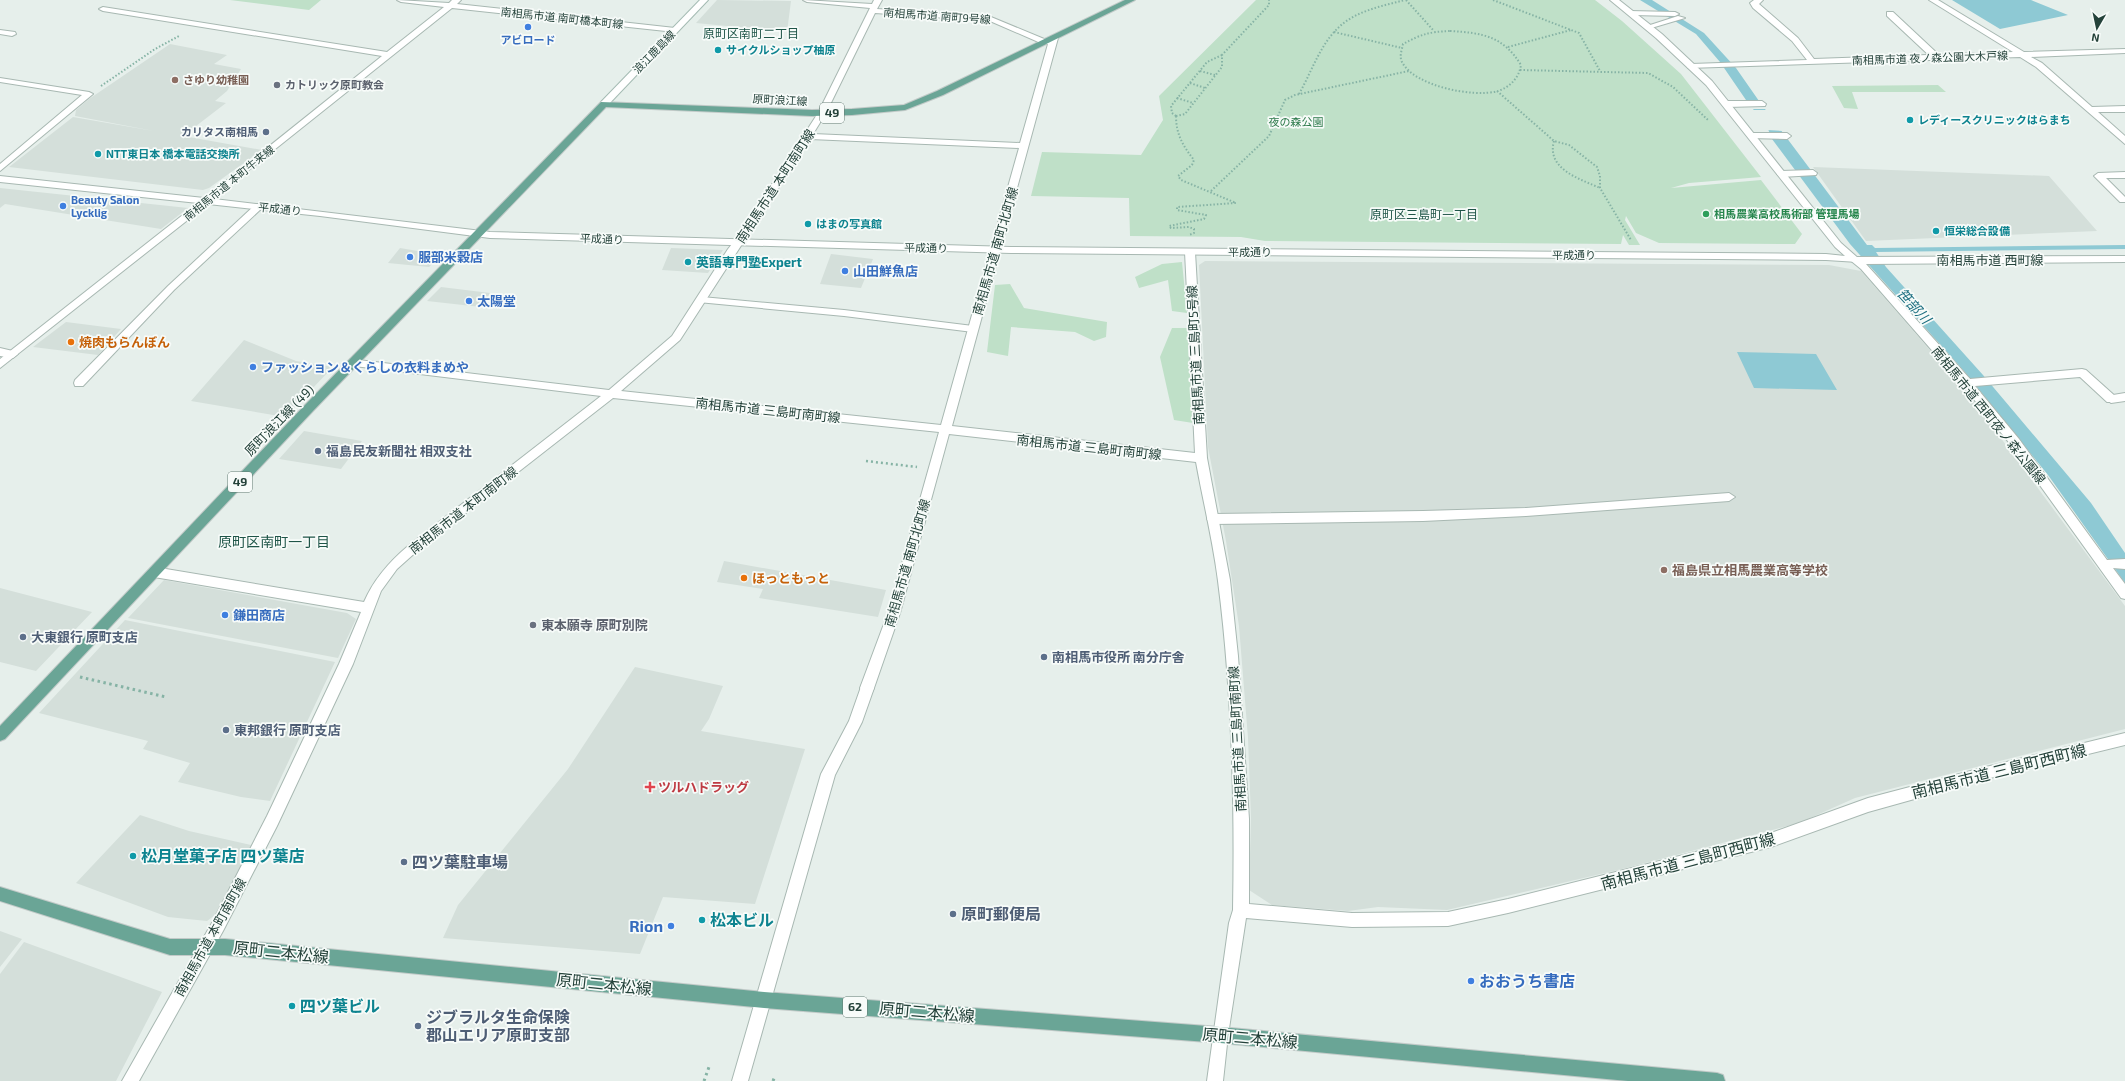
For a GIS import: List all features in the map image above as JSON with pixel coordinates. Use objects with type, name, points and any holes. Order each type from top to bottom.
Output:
[{"type":"main road","name":"原町浪江線","points":[[604,104],[822,113],[905,107],[940,93],[1131,0]]},
{"type":"main road","name":"49","points":[[479,232],[604,104]]},
{"type":"main road","name":"原町浪江線 (49)","points":[[0,735],[479,232]]},
{"type":"main road","name":"原町二本松線","points":[[0,894],[170,947],[207,946],[764,1000],[1220,1036],[1717,1081]]},
{"type":"street","name":"南相馬市道 南町橋本町線","points":[[401,0],[675,30]]},
{"type":"street","name":"南相馬市道 本町牛来線","points":[[0,364],[457,0]]},
{"type":"street","name":"浪江鹿島線","points":[[604,104],[704,0]]},
{"type":"street","name":"南相馬市道 南町9号線","points":[[807,0],[992,19],[1050,40]]},
{"type":"street","name":"南相馬市道 西町夜ノ森公園線","points":[[1614,0],[1648,27],[1691,66],[1727,104],[1838,245],[1860,261],[1969,383],[2108,565],[2125,594]]},
{"type":"street","points":[[1759,0],[1754,3],[1788,33],[1809,56],[1812,62]]},
{"type":"street","points":[[1933,0],[2039,65],[2125,141]]},
{"type":"street","name":"南相馬市道 本町南町線","points":[[130,1081],[207,946],[272,821],[346,664],[376,588],[393,566],[611,394],[676,338],[744,236],[822,113],[875,6]]},
{"type":"street","points":[[104,9],[389,55]]},
{"type":"street","points":[[1632,14],[1679,16],[1671,21],[1648,27]]},
{"type":"street","points":[[1890,14],[1936,57]]},
{"type":"street","points":[[0,32],[12,34]]},
{"type":"street","name":"南相馬市道 南町北町線","points":[[740,1081],[828,774],[855,722],[894,613],[1024,146],[1050,40]]},
{"type":"street","name":"南相馬市道 夜ノ森公園大木戸線","points":[[1691,66],[2125,51]]},
{"type":"street","points":[[0,80],[89,94]]},
{"type":"street","points":[[0,168],[66,114],[69,109],[89,94]]},
{"type":"street","points":[[1727,104],[1762,104]]},
{"type":"street","points":[[2090,110],[2125,108]]},
{"type":"street","points":[[807,136],[1024,146]]},
{"type":"street","points":[[1752,136],[1787,136]]},
{"type":"street","points":[[1781,174],[1813,173]]},
{"type":"street","points":[[2123,200],[2098,176],[2125,176]]},
{"type":"street","name":"平成通り","points":[[0,179],[479,232],[738,243],[995,249],[1826,257],[1860,261]]},
{"type":"street","points":[[79,383],[172,288],[258,207]]},
{"type":"street","points":[[1812,213],[1845,211]]},
{"type":"street","name":"南相馬市道 三島町5号線","points":[[1190,252],[1201,458]]},
{"type":"street","name":"南相馬市道 西町線","points":[[1860,261],[2125,259]]},
{"type":"street","points":[[702,300],[973,329]]},
{"type":"street","points":[[0,352],[13,354]]},
{"type":"street","name":"南相馬市道 三島町南町線","points":[[354,362],[611,394],[945,429],[976,434],[1201,458],[1224,580],[1233,663],[1242,819],[1241,910],[1237,923],[1220,1036],[1215,1081]]},
{"type":"street","points":[[1969,383],[2082,373],[2111,398],[2125,397]]},
{"type":"street","points":[[1213,519],[1415,516],[1526,512],[1729,497]]},
{"type":"street","points":[[2108,565],[2125,564]]},
{"type":"street","points":[[154,572],[368,608]]},
{"type":"street","name":"南相馬市道 三島町西町線","points":[[1241,910],[1266,914],[1352,920],[1448,919],[1508,906],[1771,840],[1868,806],[1986,773],[2125,739]]},
{"type":"path","points":[[1176,116],[1172,114],[1171,106],[1177,98],[1207,62],[1222,55],[1269,5],[1269,0]]},
{"type":"path","points":[[1299,94],[1334,32],[1349,19],[1368,11],[1405,0],[1434,31]]},
{"type":"path","points":[[1493,0],[1507,4],[1572,30],[1582,37],[1600,71]]},
{"type":"path","points":[[1508,47],[1572,30]]},
{"type":"path","points":[[1434,31],[1458,31],[1481,35],[1508,47],[1521,65],[1520,74],[1513,83],[1497,91],[1478,92],[1456,90],[1420,79],[1409,71],[1402,62],[1401,53],[1403,44],[1416,36],[1434,31]]},
{"type":"path","points":[[1334,32],[1402,48]]},
{"type":"path","points":[[89,94],[155,49],[164,45]]},
{"type":"path","points":[[1176,116],[1185,114],[1222,67],[1222,55]]},
{"type":"path","points":[[1520,70],[1637,72],[1659,77],[1677,88],[1708,120]]},
{"type":"path","points":[[1200,71],[1215,75]]},
{"type":"path","points":[[1211,191],[1269,136],[1285,100],[1299,94],[1409,71]]},
{"type":"path","points":[[1190,83],[1206,88]]},
{"type":"path","points":[[1497,91],[1554,141],[1569,145],[1597,167],[1600,176],[1600,188],[1631,240]]},
{"type":"path","points":[[1177,98],[1193,103]]},
{"type":"path","points":[[1176,116],[1176,127],[1182,145],[1194,160],[1192,165],[1178,176],[1181,180],[1235,201],[1236,203],[1177,207],[1177,210],[1206,215],[1204,219],[1169,226],[1171,228],[1189,227],[1194,229],[1194,232],[1187,235]]},
{"type":"path","points":[[1554,141],[1552,145],[1553,156],[1559,166],[1575,176],[1600,188]]},
{"type":"path","points":[[866,461],[933,470]]},
{"type":"path","points":[[78,677],[166,697]]},
{"type":"path","points":[[704,1081],[709,1067]]},
{"type":"path","points":[[773,1081],[774,1076]]},
{"type":"shaded area","points":[[717,0],[791,1],[787,32],[696,23]]},
{"type":"shaded area","points":[[170,44],[227,55],[214,64],[241,69],[227,91],[215,101],[226,103],[183,136],[262,150],[209,188],[203,190],[9,167],[73,117],[154,131],[75,116],[76,110],[89,99]]},
{"type":"shaded area","points":[[1813,167],[2049,176],[2097,231],[1866,241]]},
{"type":"shaded area","points":[[0,188],[188,208],[161,229],[5,204],[0,208]]},
{"type":"shaded area","points":[[400,248],[441,255],[429,267],[388,263]]},
{"type":"shaded area","points":[[671,248],[723,250],[708,273],[662,270]]},
{"type":"shaded area","name":"山田鮮魚店","points":[[831,254],[873,259],[861,288],[820,284]]},
{"type":"shaded area","name":"福島県立相馬農業高等学校","points":[[1205,261],[1829,265],[1861,271],[1969,395],[2125,606],[2125,729],[1855,798],[1799,823],[1626,868],[1447,910],[1378,907],[1348,911],[1272,905],[1249,890],[1251,818],[1248,738],[1239,626],[1226,541],[1208,447],[1199,265]]},
{"type":"shaded area","points":[[441,287],[490,293],[481,307],[427,301]]},
{"type":"shaded area","points":[[66,322],[121,329],[98,355],[33,347]]},
{"type":"shaded area","points":[[244,340],[296,361],[333,367],[285,417],[191,401]]},
{"type":"shaded area","name":"福島民友新聞社 相双支社","points":[[304,431],[362,441],[341,469],[279,459]]},
{"type":"shaded area","points":[[724,561],[886,590],[878,617],[759,598],[763,589],[717,582]]},
{"type":"shaded area","name":"鎌田商店","points":[[164,580],[347,613],[356,619],[338,658],[128,618]]},
{"type":"shaded area","points":[[0,588],[92,612],[36,671],[0,662]]},
{"type":"shaded area","points":[[125,620],[335,662],[270,801],[241,797],[178,782],[190,763],[143,749],[148,741],[39,713]]},
{"type":"shaded area","points":[[635,667],[723,686],[709,719],[701,731],[805,749],[755,904],[663,897],[640,954],[443,938],[458,905],[568,769]]},
{"type":"shaded area","points":[[140,815],[189,831],[251,845],[219,912],[207,921],[168,917],[76,883]]},
{"type":"shaded area","points":[[0,931],[22,939],[0,967]]},
{"type":"shaded area","points":[[24,942],[162,992],[116,1081],[0,1081],[0,974]]},
{"type":"green space","points":[[230,0],[321,0],[309,10]]},
{"type":"green space","name":"夜の森公園","points":[[1256,0],[1595,0],[1622,21],[1681,74],[1761,177],[1689,183],[1671,188],[1761,180],[1802,234],[1795,244],[1659,243],[1636,233],[1626,216],[1625,220],[1640,245],[1629,245],[1623,235],[1621,244],[1265,241],[1241,237],[1130,236],[1129,198],[1031,196],[1042,152],[1141,155],[1163,120],[1159,96]]},
{"type":"green space","points":[[1938,85],[1946,92],[1852,92],[1858,109],[1844,108],[1832,86]]},
{"type":"green space","points":[[1182,262],[1187,313],[1172,311],[1168,280],[1139,288],[1135,277],[1162,264]]},
{"type":"green space","points":[[1010,284],[1024,308],[1107,322],[1106,337],[1094,341],[1075,332],[1011,327],[1008,356],[987,352],[995,285]]},
{"type":"green space","points":[[1172,328],[1188,328],[1193,423],[1174,420],[1160,357]]},
{"type":"water","points":[[1640,0],[1652,0],[1704,33],[1736,68],[1759,101],[1746,100],[1720,62],[1696,34]]},
{"type":"water","points":[[1952,0],[2031,0],[2068,15],[2000,29]]},
{"type":"water","name":"笹部川","points":[[1753,109],[1765,109],[1867,245],[1872,245],[1875,248],[2125,245],[2125,249],[1876,252],[1886,267],[1983,375],[2091,503],[2125,553],[2125,583],[2048,475],[1964,371],[1850,244],[1772,139],[1768,129]]},
{"type":"water","points":[[1737,352],[1816,354],[1837,390],[1754,388]]},
{"type":"pier","points":[[1751,110],[1768,110],[1783,131],[1767,130]]},
{"type":"place","name":"アビロード","points":[[528,27]]},
{"type":"place","name":"サイクルショップ柚原","points":[[718,50]]},
{"type":"place","name":"さゆり幼稚園","points":[[175,80]]},
{"type":"place","name":"カトリック原町教会","points":[[277,85]]},
{"type":"place","name":"レディースクリニックはらまち","points":[[1910,120]]},
{"type":"place","name":"カリタス南相馬","points":[[266,132]]},
{"type":"place","name":"NTT東日本 橋本電話交換所","points":[[98,154]]},
{"type":"place","name":"Beauty Salon Lycklig","points":[[63,206]]},
{"type":"place","name":"相馬農業高校馬術部 管理馬場","points":[[1706,214]]},
{"type":"place","name":"はまの写真館","points":[[808,224]]},
{"type":"place","name":"恒栄総合設備","points":[[1936,231]]},
{"type":"place","name":"服部米穀店","points":[[410,257]]},
{"type":"place","name":"英語専門塾Expert","points":[[688,262]]},
{"type":"place","name":"山田鮮魚店","points":[[845,271]]},
{"type":"place","name":"太陽堂","points":[[469,301]]},
{"type":"place","name":"焼肉もらんぼん","points":[[71,342]]},
{"type":"place","name":"ファッション＆くらしの衣料まめや","points":[[253,367]]},
{"type":"place","name":"福島民友新聞社 相双支社","points":[[318,451]]},
{"type":"place","name":"福島県立相馬農業高等学校","points":[[1664,570]]},
{"type":"place","name":"ほっともっと","points":[[744,578]]},
{"type":"place","name":"鎌田商店","points":[[225,615]]},
{"type":"place","name":"東本願寺 原町別院","points":[[533,625]]},
{"type":"place","name":"大東銀行 原町支店","points":[[23,637]]},
{"type":"place","name":"南相馬市役所 南分庁舎","points":[[1044,657]]},
{"type":"place","name":"東邦銀行 原町支店","points":[[226,730]]},
{"type":"place","name":"ツルハドラッグ","points":[[650,787]]},
{"type":"place","name":"松月堂菓子店 四ツ葉店","points":[[133,856]]},
{"type":"place","name":"四ツ葉駐車場","points":[[404,862]]},
{"type":"place","name":"原町郵便局","points":[[953,914]]},
{"type":"place","name":"松本ビル","points":[[702,920]]},
{"type":"place","name":"Rion","points":[[671,926]]},
{"type":"place","name":"おおうち書店","points":[[1471,981]]},
{"type":"place","name":"四ツ葉ビル","points":[[292,1006]]},
{"type":"place","name":"ジブラルタ生命保険 郡山エリア原町支部","points":[[418,1026]]},
{"type":"district","name":"原町区南町二丁目","points":[[751,34]]},
{"type":"district","name":"原町区三島町一丁目","points":[[1424,215]]},
{"type":"district","name":"原町区南町一丁目","points":[[274,542]]}]
